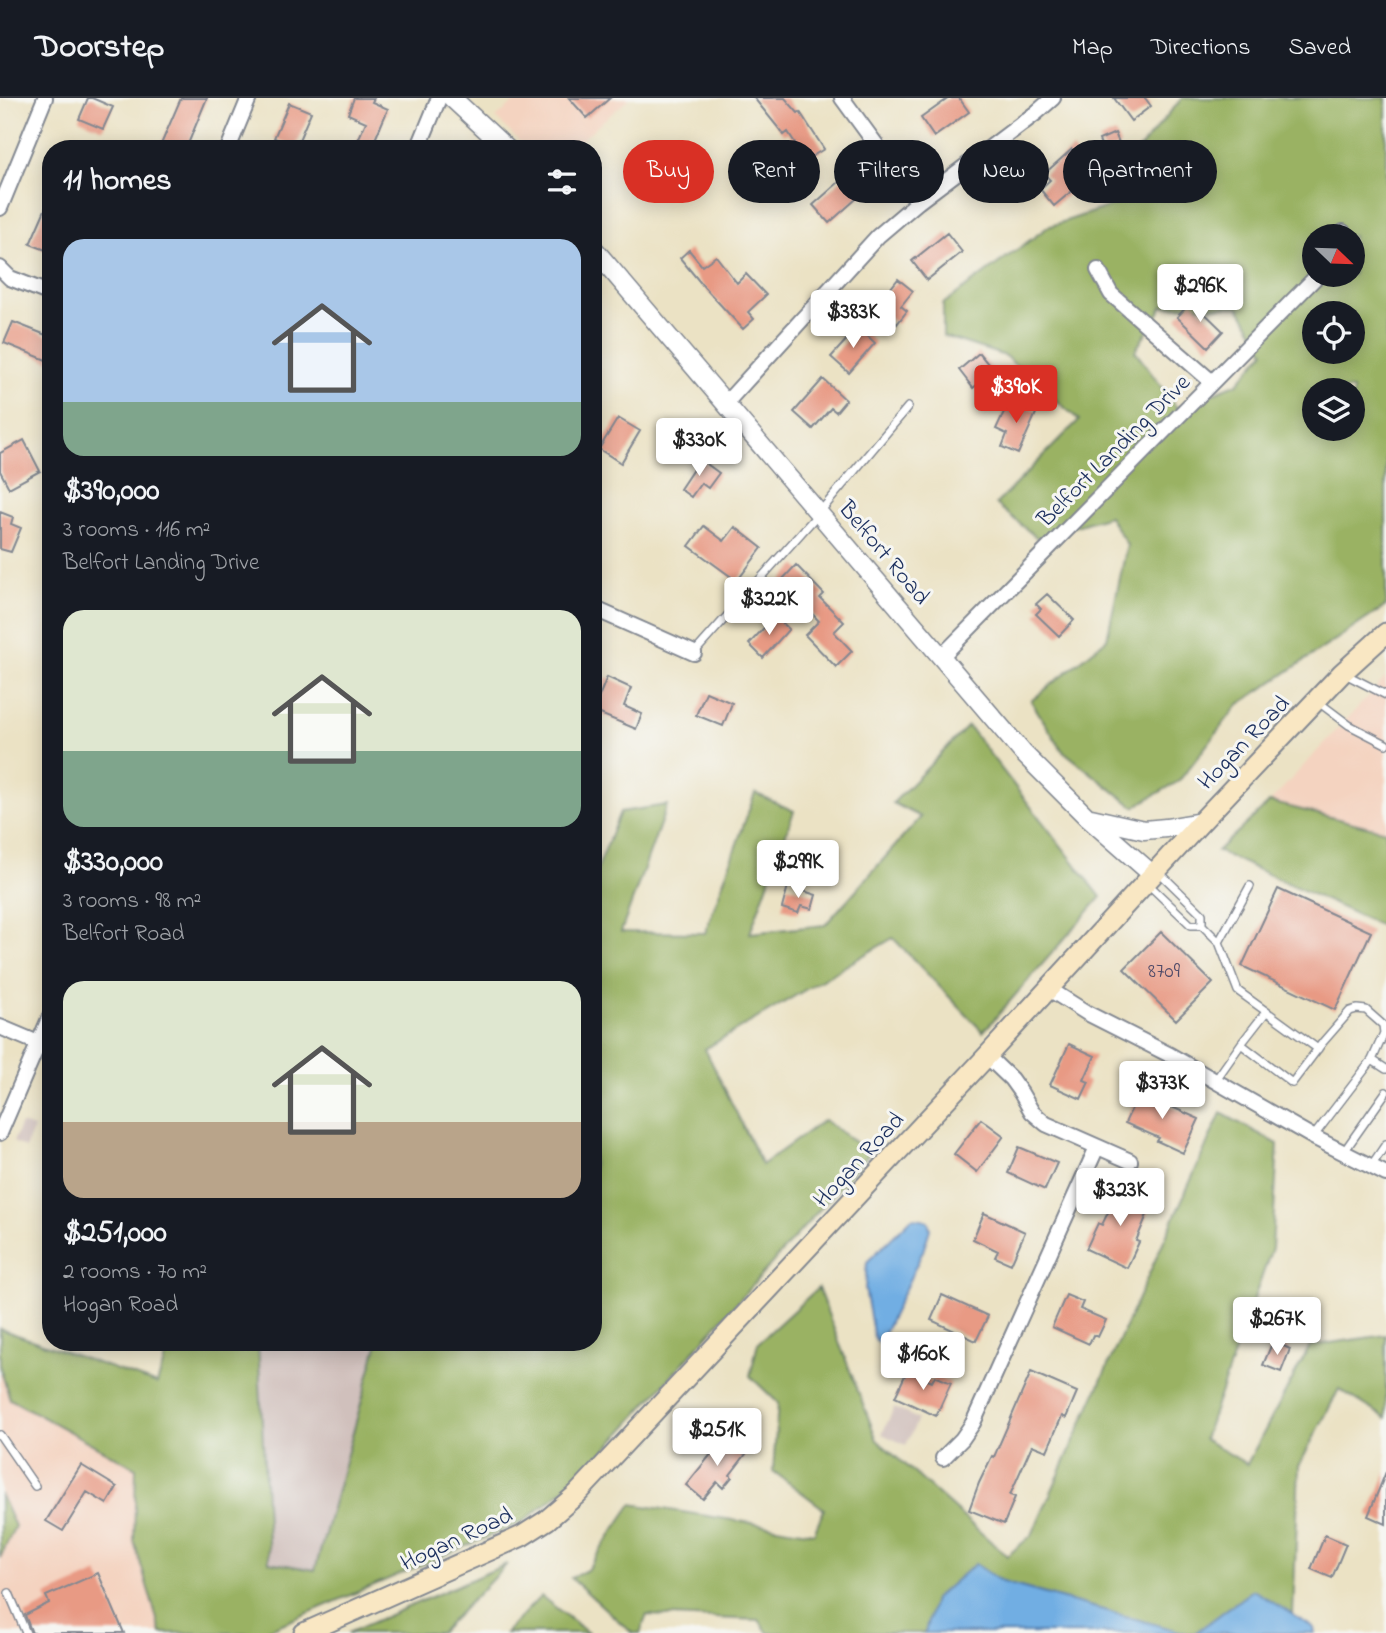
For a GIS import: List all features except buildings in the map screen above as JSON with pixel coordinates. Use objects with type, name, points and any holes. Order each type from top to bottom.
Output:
[{"type":"main road","name":"Hogan Road","points":[[304,1633],[522,1536],[567,1503],[596,1476],[1201,822],[1342,673],[1386,633]]},
{"type":"street","points":[[0,208],[45,98]]},
{"type":"street","points":[[232,140],[249,98]]},
{"type":"street","points":[[422,140],[439,98]]},
{"type":"street","points":[[452,98],[497,140]]},
{"type":"street","points":[[842,98],[873,140]]},
{"type":"street","points":[[944,182],[1052,98]]},
{"type":"street","points":[[725,404],[878,236],[917,203]]},
{"type":"street","name":"Belfort Road","points":[[602,259],[1023,753],[1087,817],[1152,876]]},
{"type":"street","points":[[0,268],[10,278],[42,290]]},
{"type":"street","points":[[1098,270],[1111,294],[1212,382]]},
{"type":"street","name":"Belfort Landing Drive","points":[[941,657],[1306,287]]},
{"type":"street","points":[[602,612],[694,653]]},
{"type":"street","points":[[1087,817],[1144,830],[1201,822]]},
{"type":"street","points":[[1049,989],[1087,1013],[1170,1055],[1342,1153],[1386,1174]]},
{"type":"street","points":[[0,1027],[38,1043]]},
{"type":"street","points":[[0,1133],[42,1034]]},
{"type":"street","points":[[987,1056],[1011,1079],[1032,1112],[1046,1125],[1130,1161]]},
{"type":"street","points":[[943,1458],[973,1423],[1097,1147]]},
{"type":"lane","points":[[694,653],[819,513],[908,407]]},
{"type":"lane","points":[[1342,673],[1386,695]]},
{"type":"lane","points":[[1317,701],[1349,725],[1386,744]]},
{"type":"lane","points":[[1152,876],[1191,925],[1202,925],[1219,942],[1238,991],[1318,1049]]},
{"type":"lane","points":[[1152,876],[1202,914],[1202,925]]},
{"type":"lane","points":[[1219,942],[1250,887]]},
{"type":"lane","points":[[1241,1044],[1293,1083],[1350,1011],[1366,1010],[1383,1025],[1384,1032],[1372,1060],[1313,1137]]},
{"type":"lane","points":[[1215,1081],[1266,1012]]},
{"type":"lane","points":[[1372,1060],[1386,1069]]},
{"type":"lane","points":[[1342,1153],[1386,1092]]},
{"type":"lane","points":[[1371,1167],[1386,1144]]},
{"type":"lane","points":[[0,1435],[34,1486]]},
{"type":"lane","points":[[9,1593],[26,1633]]},
{"type":"shaded area","points":[[519,98],[630,98],[581,140],[518,140],[496,118]]},
{"type":"shaded area","points":[[1386,677],[1386,831],[1270,802]]},
{"type":"shaded area","points":[[21,1124],[34,1128],[25,1148],[13,1142]]},
{"type":"shaded area","points":[[258,1351],[376,1351],[315,1570],[269,1563]]},
{"type":"shaded area","points":[[0,1368],[11,1399],[136,1468],[134,1541],[161,1633],[0,1633],[0,1558],[15,1526],[0,1494]]},
{"type":"shaded area","points":[[894,1408],[918,1419],[906,1445],[882,1434]]},
{"type":"green space","points":[[1182,98],[1386,98],[1386,606],[1238,705],[1179,781],[1134,807],[1062,750],[1031,701],[1107,639],[1127,545],[1109,516],[1037,538],[996,504],[1079,420],[1005,356],[943,336],[943,304],[1048,227],[1119,203],[1217,203],[1217,140],[1147,140]],"holes":[[[1163,306],[1239,307],[1265,351],[1238,383],[1177,408],[1135,351]]]},
{"type":"green space","points":[[968,726],[1101,897],[983,1032],[893,938],[705,1049],[762,1165],[824,1120],[870,1153],[586,1472],[523,1522],[261,1633],[161,1633],[134,1541],[136,1468],[10,1399],[0,1368],[0,1329],[42,1344],[42,1351],[63,1351],[157,1384],[167,1351],[258,1351],[269,1562],[315,1570],[376,1351],[602,1351],[602,857],[620,812],[667,805],[621,932],[705,933],[755,793],[794,811],[750,933],[825,925],[921,817],[893,803]]},
{"type":"green space","points":[[1270,802],[1386,831],[1386,928],[1217,851]]},
{"type":"green space","points":[[1221,1113],[1278,1144],[1272,1248],[1204,1439],[1247,1464],[1310,1346],[1386,1335],[1386,1418],[1339,1389],[1299,1466],[1293,1615],[1253,1590],[1195,1633],[1186,1633],[1002,1582],[975,1564],[934,1599],[925,1633],[768,1633],[759,1620],[647,1615],[640,1633],[632,1633],[571,1578],[587,1570],[632,1504],[814,1533],[824,1509],[773,1471],[778,1403],[750,1376],[758,1343],[818,1288],[877,1440],[1007,1556],[1032,1535]]},
{"type":"green space","points":[[0,1494],[15,1526],[0,1558]]},
{"type":"green space","points":[[507,1564],[440,1633],[348,1633]]},
{"type":"green space","points":[[541,1596],[588,1633],[505,1633]]},
{"type":"water","points":[[912,1218],[928,1221],[930,1229],[923,1251],[879,1344],[874,1338],[865,1289],[867,1262]]},
{"type":"water","points":[[975,1564],[1002,1582],[1186,1633],[925,1633],[934,1599]]},
{"type":"water","points":[[1253,1590],[1314,1628],[1315,1633],[1195,1633]]}]
